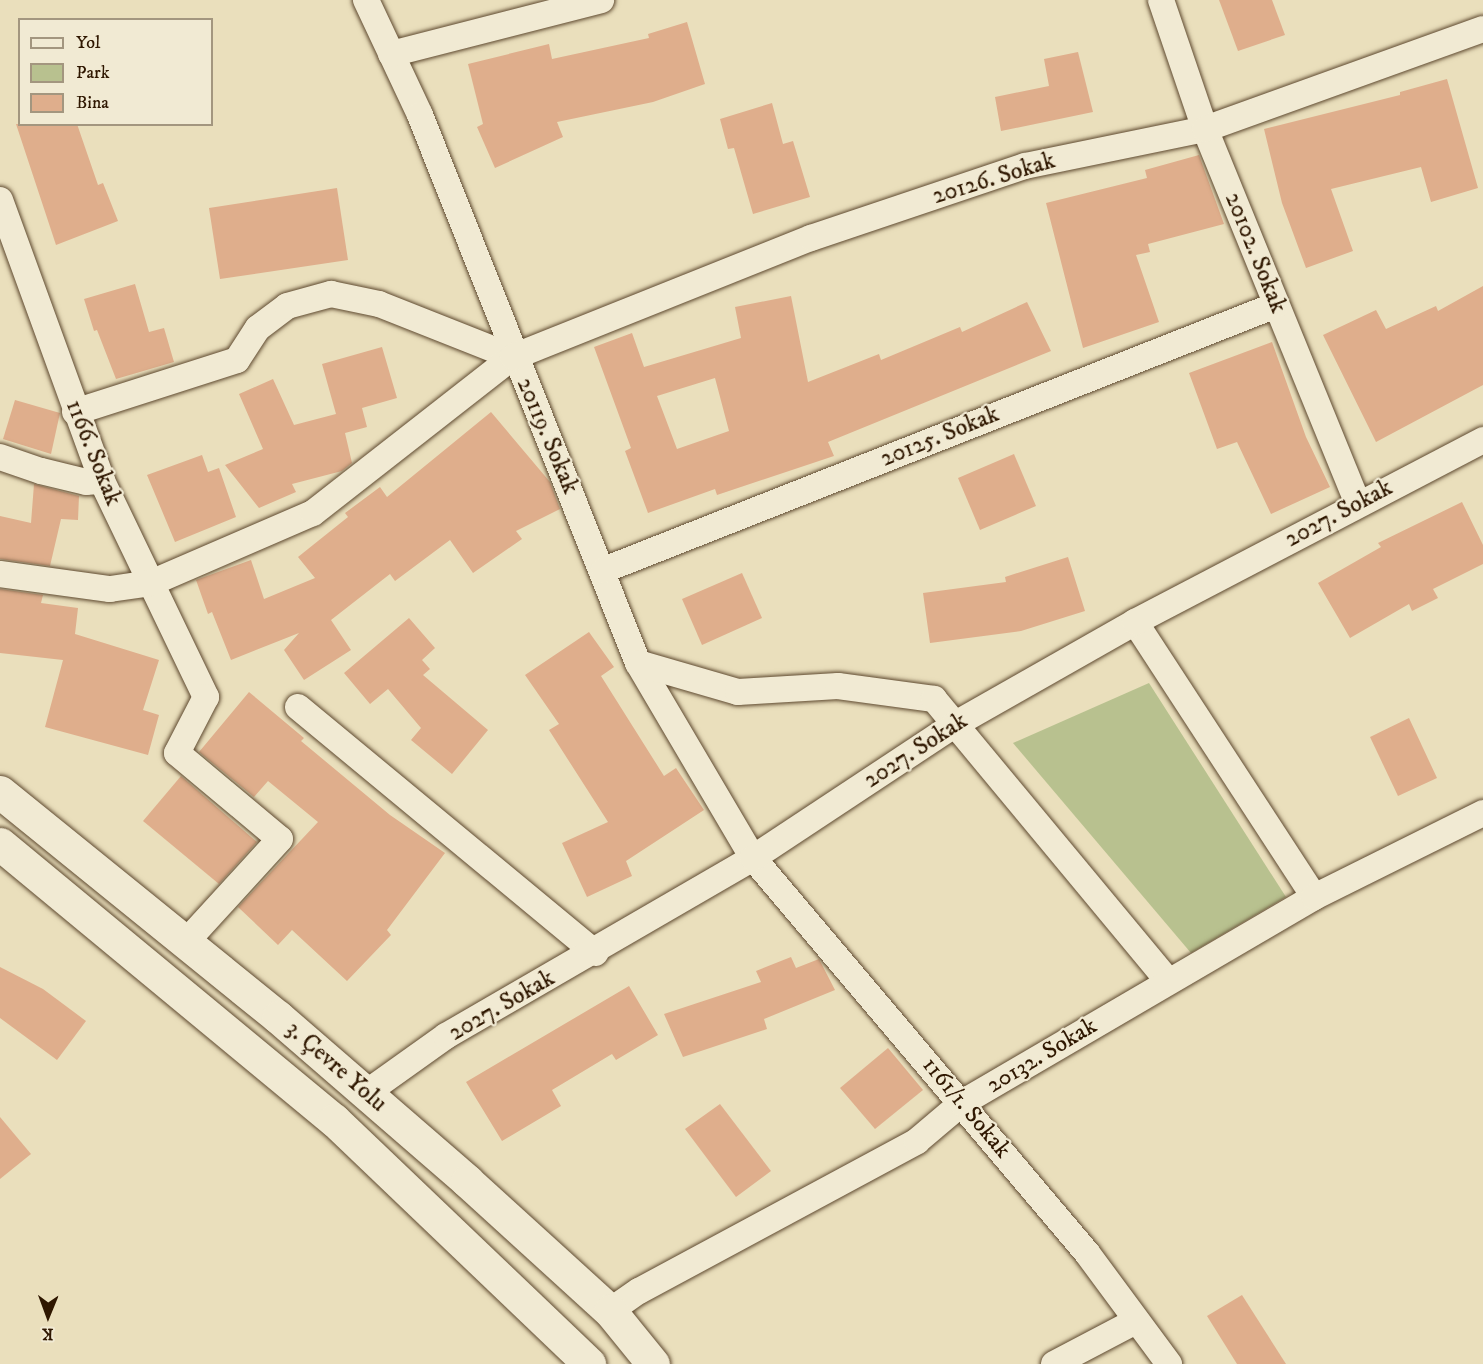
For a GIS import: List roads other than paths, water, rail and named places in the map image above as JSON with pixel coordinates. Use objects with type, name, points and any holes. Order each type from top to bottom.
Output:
[{"type":"main road","name":"3. Çevre Yolu","points":[[0,792],[366,1093],[610,1311],[653,1364]]},
{"type":"main road","name":"3. Çevre Yolu","points":[[0,844],[334,1120],[589,1364]]},
{"type":"street","name":"20119. Sokak","points":[[366,0],[420,115],[513,357],[604,570],[638,663],[753,858]]},
{"type":"street","points":[[391,54],[601,0]]},
{"type":"street","name":"20102. Sokak","points":[[1161,0],[1205,129],[1358,503]]},
{"type":"street","name":"20126. Sokak","points":[[0,574],[110,589],[152,583],[313,513],[513,357],[811,238],[1025,166],[1205,129],[1483,29]]},
{"type":"street","name":"1166. Sokak","points":[[0,200],[75,412],[102,481],[206,697],[177,753],[280,839],[184,944]]},
{"type":"street","points":[[75,412],[237,360],[258,328],[287,306],[331,294],[379,304],[513,357]]},
{"type":"street","name":"20125. Sokak","points":[[604,570],[1276,305]]},
{"type":"street","name":"2027. Sokak","points":[[366,1093],[446,1036],[595,953],[753,858],[954,725],[1135,622],[1358,503],[1483,440]]},
{"type":"street","points":[[0,457],[52,474],[86,482],[102,481]]},
{"type":"street","points":[[1135,622],[1314,897]]},
{"type":"street","points":[[638,663],[738,692],[838,686],[934,699],[1168,981]]},
{"type":"street","points":[[298,707],[595,953]]},
{"type":"street","name":"20132. Sokak","points":[[610,1311],[639,1291],[917,1142],[962,1103],[1314,897],[1483,813]]},
{"type":"street","name":"1161/1. Sokak","points":[[753,858],[1088,1253],[1169,1364]]},
{"type":"street","points":[[1054,1364],[1136,1321]]}]
